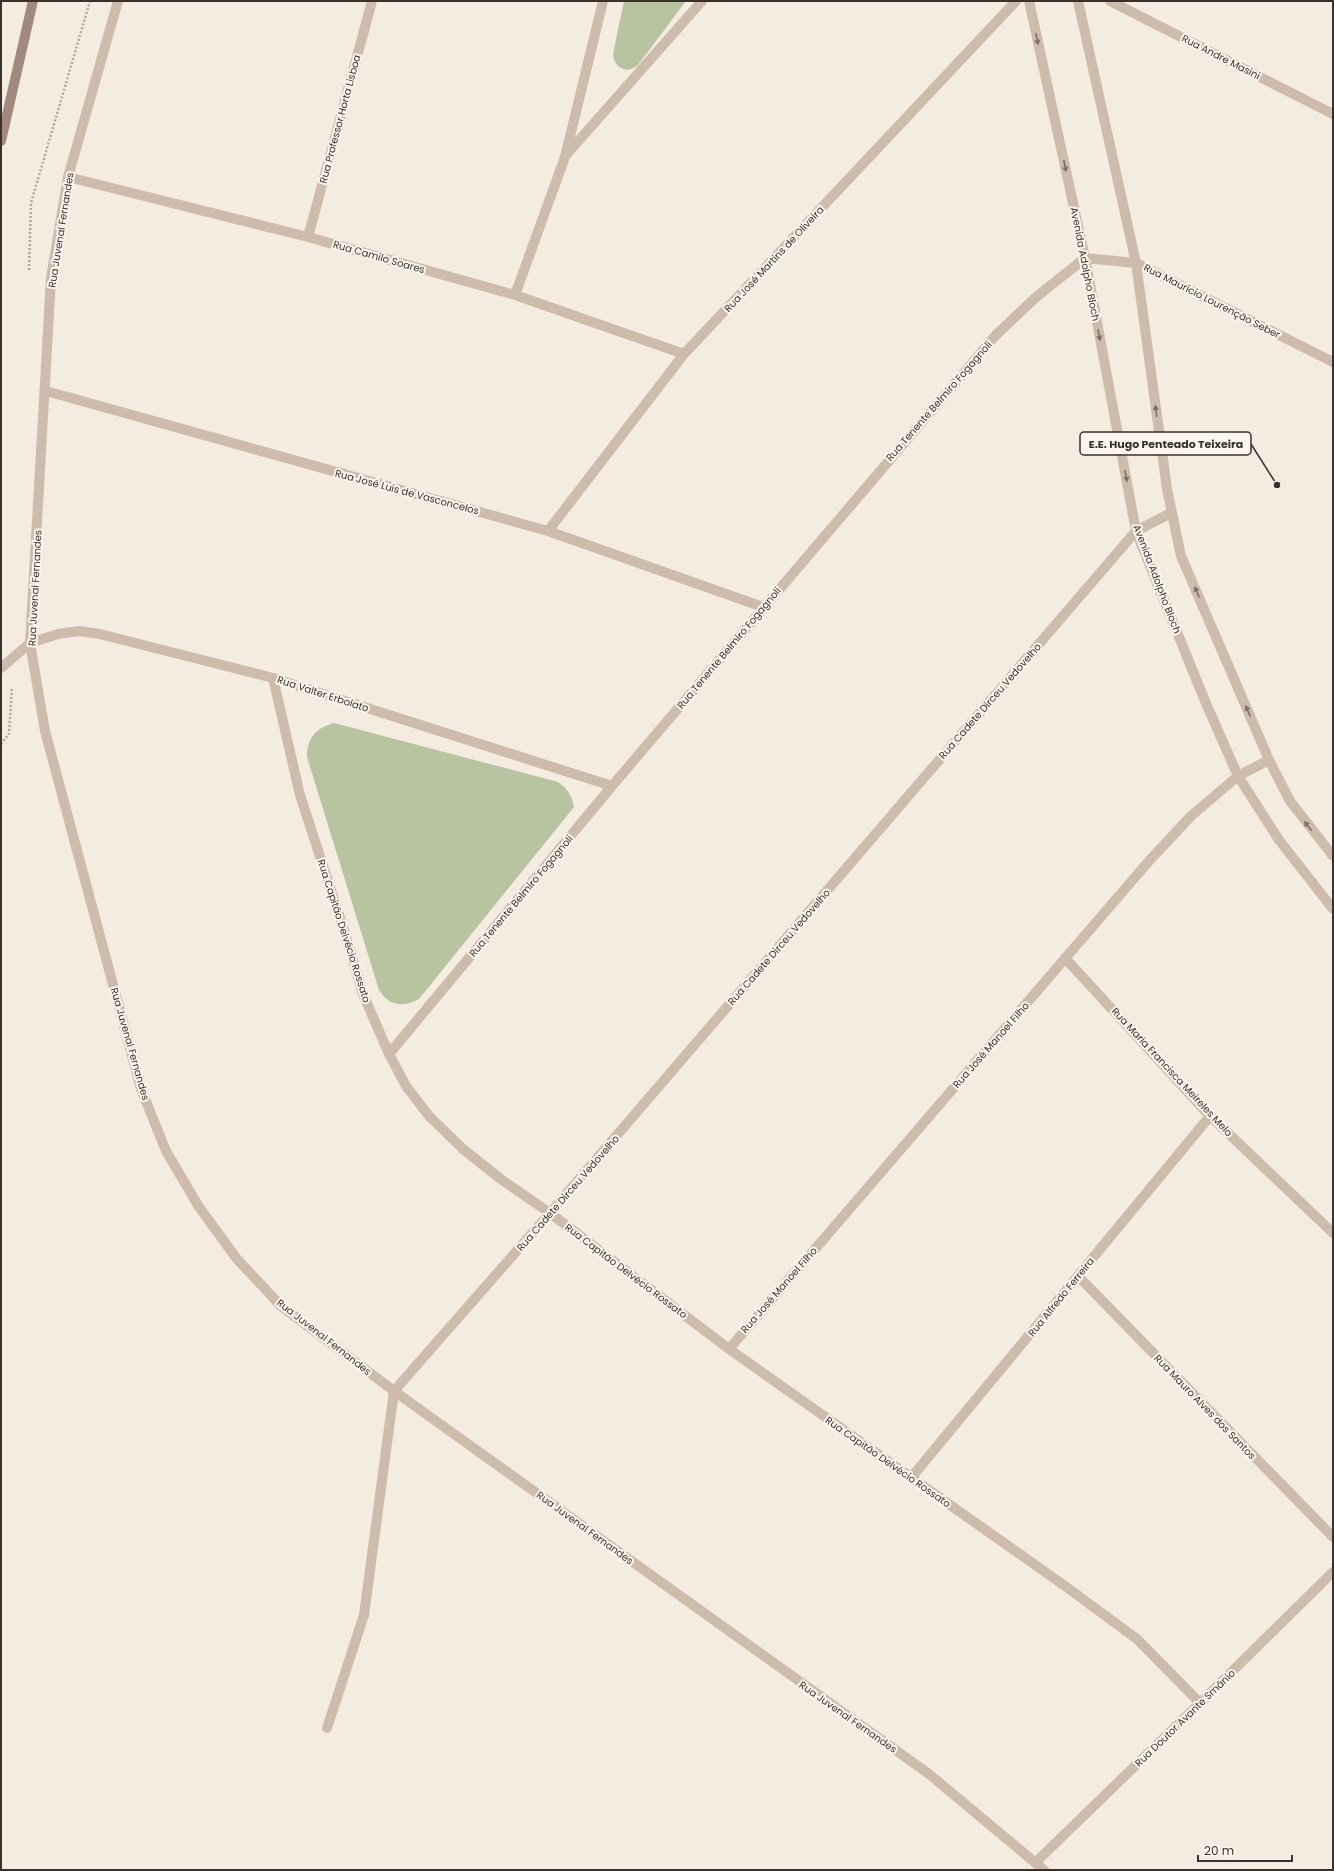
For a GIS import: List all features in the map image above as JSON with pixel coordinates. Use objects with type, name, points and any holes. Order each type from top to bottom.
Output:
[{"type":"main road","points":[[1,141],[33,1]]},
{"type":"street","name":"Rua Juvenal Fernandes","points":[[118,1],[68,177],[51,278],[46,392],[30,643],[47,738],[141,1089],[166,1151],[199,1207],[237,1259],[281,1306],[394,1391],[929,1774],[1044,1870]]},
{"type":"street","name":"Rua Professor Horta Lisboa","points":[[308,237],[372,1]]},
{"type":"street","points":[[515,295],[565,157],[603,1]]},
{"type":"street","points":[[565,157],[702,1]]},
{"type":"street","name":"Rua José Martins de Oliveira","points":[[548,531],[684,354],[1016,1]]},
{"type":"street","name":"Avenida Adolpho Bloch","points":[[1029,1],[1085,258],[1136,531],[1205,701],[1238,776],[1279,840],[1333,909]]},
{"type":"street","points":[[1078,1],[1136,263],[1171,513],[1182,556],[1269,760],[1290,801],[1333,856]]},
{"type":"street","name":"Rua Andre Masini","points":[[1110,1],[1333,114]]},
{"type":"street","name":"Rua Camilo Soares","points":[[68,177],[308,237],[515,295],[684,354]]},
{"type":"street","name":"Rua Maurício Lourenção Seber","points":[[1085,258],[1136,263],[1333,362]]},
{"type":"street","name":"Rua Tenente Belmiro Fogagnoli","points":[[389,1054],[763,607],[996,335],[1035,298],[1085,258]]},
{"type":"street","name":"Rua José Luís de Vasconcelos","points":[[46,392],[548,531],[763,607]]},
{"type":"street","name":"Rua Cadete Dirceu Vedovelho","points":[[394,1391],[550,1213],[1136,531],[1171,513]]},
{"type":"street","name":"Rua Valter Erbolato","points":[[30,643],[58,634],[79,631],[100,634],[273,678],[612,786]]},
{"type":"street","points":[[1,668],[30,643]]},
{"type":"street","name":"Rua Capitão Delvécio Rossato","points":[[273,678],[300,795],[341,919],[363,994],[389,1054],[406,1086],[429,1116],[463,1149],[502,1180],[550,1213],[729,1349],[1065,1586],[1137,1639],[1200,1703]]},
{"type":"street","name":"Rua José Manoel Filho","points":[[729,1349],[1149,861],[1191,816],[1238,776],[1269,760]]},
{"type":"street","name":"Rua Maria Francisca Meireles Melo","points":[[1065,958],[1210,1116],[1333,1233]]},
{"type":"street","name":"Rua Alfredo Ferreira","points":[[912,1478],[1210,1116]]},
{"type":"street","name":"Rua Mauro Alves dos Santos","points":[[1078,1276],[1333,1537]]},
{"type":"street","points":[[327,1728],[364,1615],[394,1391]]},
{"type":"street","name":"Rua Doutor Avante Smânio","points":[[1036,1862],[1333,1572]]},
{"type":"green space","points":[[624,1],[686,1],[638,65],[634,68],[626,70],[618,66],[613,54]]},
{"type":"green space","points":[[334,723],[558,782],[567,790],[573,803],[574,807],[419,999],[407,1004],[397,1004],[392,1002],[379,990],[307,757],[307,751],[313,735],[327,725]]},
{"type":"place","name":"E.E. Hugo Penteado Teixeira","points":[[1277,485]]}]
